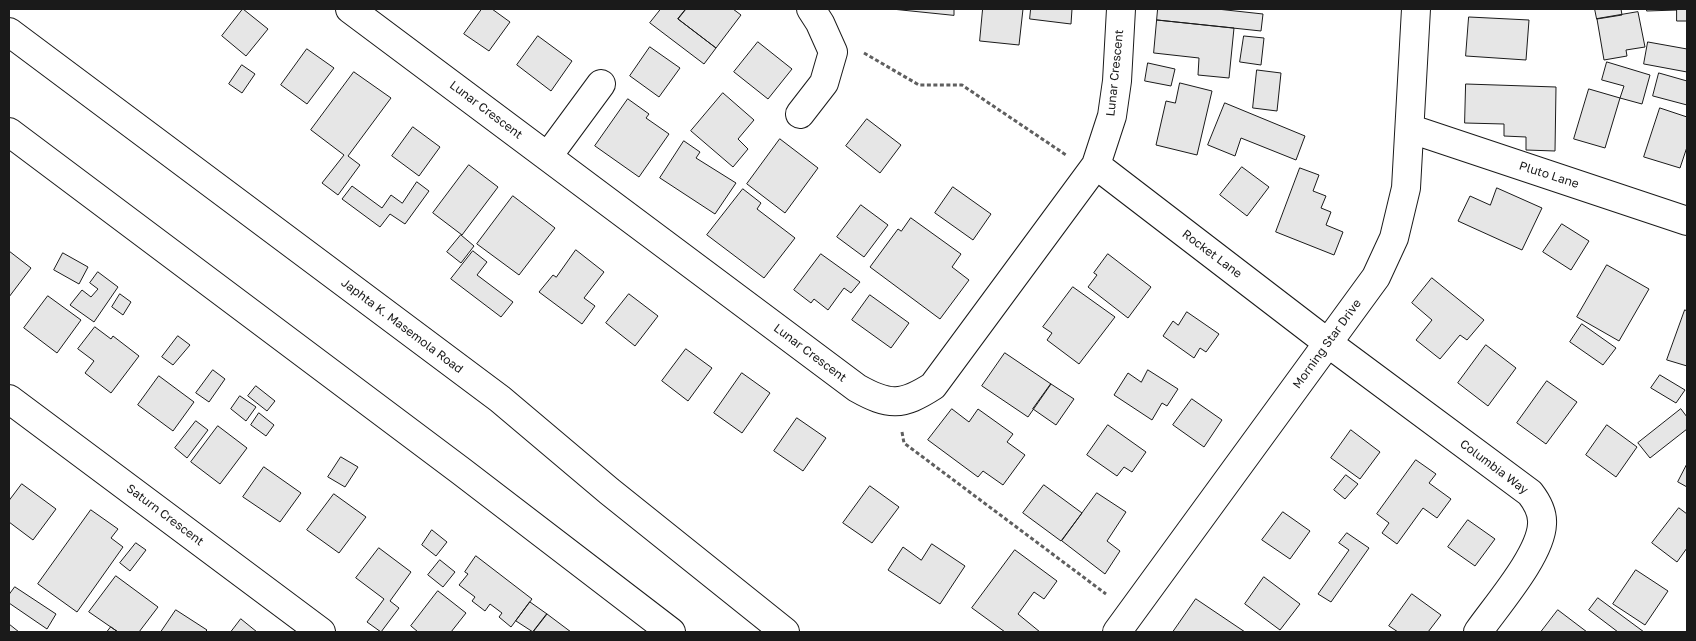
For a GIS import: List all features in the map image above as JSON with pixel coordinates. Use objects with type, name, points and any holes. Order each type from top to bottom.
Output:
[{"type":"street","name":"Lunar Crescent","points":[[350,9],[857,388],[879,400],[896,402],[917,396],[933,386],[1096,166],[1112,116],[1117,81],[1121,9]]},
{"type":"street","points":[[800,114],[824,83],[834,52],[811,9]]},
{"type":"street","name":"Morning Star Drive","points":[[1117,632],[1376,277],[1394,238],[1406,188],[1411,129],[1416,9]]},
{"type":"street","name":"Japhta K. Masemola Road","points":[[9,32],[500,400],[609,491],[785,632]]},
{"type":"street","points":[[548,156],[601,84]]},
{"type":"street","name":"Pluto Lane","points":[[1411,129],[1687,221]]},
{"type":"street","points":[[9,132],[461,471],[671,632]]},
{"type":"street","name":"Rocket Lane","points":[[1096,166],[1328,343]]},
{"type":"street","name":"Columbia Way","points":[[1328,343],[1530,493],[1539,506],[1542,524],[1539,543],[1529,561],[1478,632]]},
{"type":"street","name":"Saturn Crescent","points":[[9,399],[321,632]]},
{"type":"path","points":[[863,53],[919,85],[962,85],[1069,157]]},
{"type":"path","points":[[896,402],[904,443],[1098,590],[1134,609]]},
{"type":"building","points":[[243,9],[268,29],[246,56],[222,36]]},
{"type":"building","points":[[482,9],[492,9],[510,22],[489,51],[464,34]]},
{"type":"building","points":[[661,9],[686,9],[678,19],[716,48],[704,64],[650,23]]},
{"type":"building","points":[[686,9],[733,9],[741,15],[716,48],[678,19]]},
{"type":"building","points":[[892,9],[954,9],[954,15]]},
{"type":"building","points":[[983,9],[1023,9],[1019,45],[980,41]]},
{"type":"building","points":[[1031,9],[1072,9],[1071,24],[1030,19]]},
{"type":"building","points":[[1158,9],[1217,9],[1263,14],[1261,31],[1157,20]]},
{"type":"building","points":[[1595,9],[1621,9],[1622,15],[1597,19]]},
{"type":"building","points":[[1647,9],[1677,9],[1677,10],[1647,11]]},
{"type":"building","points":[[1677,9],[1687,9],[1687,21],[1677,21]]},
{"type":"building","points":[[1638,12],[1645,47],[1626,50],[1627,56],[1604,60],[1597,19]]},
{"type":"building","points":[[1469,17],[1529,20],[1526,60],[1466,56]]},
{"type":"building","points":[[1157,20],[1234,28],[1229,78],[1198,75],[1199,58],[1154,53]]},
{"type":"building","points":[[538,36],[572,61],[551,91],[517,65]]},
{"type":"building","points":[[1244,36],[1264,38],[1261,65],[1240,62]]},
{"type":"building","points":[[758,42],[792,69],[768,99],[734,72]]},
{"type":"building","points":[[1648,42],[1687,49],[1687,72],[1644,64]]},
{"type":"building","points":[[650,47],[680,68],[659,97],[630,76]]},
{"type":"building","points":[[307,49],[334,68],[307,104],[281,85]]},
{"type":"building","points":[[1607,62],[1650,75],[1642,104],[1620,98],[1624,86],[1602,80]]},
{"type":"building","points":[[1148,63],[1175,69],[1171,86],[1145,81]]},
{"type":"building","points":[[242,65],[255,74],[242,93],[229,84]]},
{"type":"building","points":[[1257,70],[1281,73],[1277,111],[1253,108]]},
{"type":"building","points":[[354,72],[391,98],[348,156],[360,165],[338,195],[322,183],[344,155],[311,130]]},
{"type":"building","points":[[1659,73],[1687,81],[1687,105],[1653,96]]},
{"type":"building","points":[[1180,83],[1212,91],[1197,155],[1156,145],[1166,101],[1175,103]]},
{"type":"building","points":[[1466,84],[1556,87],[1555,151],[1526,150],[1526,137],[1504,136],[1504,124],[1465,123]]},
{"type":"building","points":[[1589,89],[1620,98],[1605,148],[1574,139]]},
{"type":"building","points":[[723,93],[754,120],[738,139],[748,149],[733,167],[691,131]]},
{"type":"building","points":[[628,99],[649,114],[646,118],[669,134],[639,177],[595,146]]},
{"type":"building","points":[[1225,103],[1305,136],[1296,160],[1241,138],[1235,156],[1208,145]]},
{"type":"building","points":[[1660,108],[1687,117],[1687,147],[1680,168],[1644,157]]},
{"type":"building","points":[[867,119],[901,145],[880,173],[846,146]]},
{"type":"building","points":[[413,127],[440,147],[419,176],[392,156]]},
{"type":"building","points":[[780,139],[818,168],[785,213],[747,184]]},
{"type":"building","points":[[684,141],[700,152],[696,158],[736,183],[715,214],[660,178]]},
{"type":"building","points":[[469,165],[498,187],[462,235],[433,213]]},
{"type":"building","points":[[1242,167],[1269,187],[1247,216],[1220,195]]},
{"type":"building","points":[[1300,168],[1319,175],[1313,191],[1326,196],[1321,208],[1331,212],[1326,225],[1343,232],[1334,255],[1276,232]]},
{"type":"building","points":[[417,182],[429,191],[405,224],[390,214],[380,227],[342,199],[352,186],[382,208],[391,195],[402,203]]},
{"type":"building","points":[[953,187],[991,214],[973,240],[935,213]]},
{"type":"building","points":[[1497,188],[1542,208],[1522,250],[1458,221],[1470,196],[1490,205]]},
{"type":"building","points":[[743,189],[761,203],[757,209],[795,238],[764,278],[707,235]]},
{"type":"building","points":[[513,196],[555,228],[519,275],[477,244]]},
{"type":"building","points":[[861,205],[888,225],[864,257],[837,237]]},
{"type":"building","points":[[911,218],[961,254],[952,267],[969,280],[940,319],[870,267],[898,229],[901,231]]},
{"type":"building","points":[[1562,224],[1589,241],[1571,270],[1543,252]]},
{"type":"building","points":[[461,235],[474,246],[461,263],[447,252]]},
{"type":"building","points":[[576,250],[604,272],[584,298],[595,306],[582,324],[539,292],[553,275],[556,277]]},
{"type":"building","points":[[9,251],[31,268],[9,297]]},
{"type":"building","points":[[473,251],[487,262],[477,275],[513,302],[501,317],[451,279]]},
{"type":"building","points":[[63,253],[88,267],[79,284],[54,270]]},
{"type":"building","points":[[821,254],[860,282],[851,293],[844,288],[828,310],[814,299],[811,303],[794,290]]},
{"type":"building","points":[[1108,254],[1151,287],[1128,318],[1088,287],[1097,275],[1094,273]]},
{"type":"building","points":[[1607,265],[1649,289],[1619,341],[1577,317]]},
{"type":"building","points":[[98,272],[118,287],[94,322],[70,305],[82,290],[91,297],[98,289],[90,283]]},
{"type":"building","points":[[1432,278],[1484,320],[1467,340],[1460,335],[1440,359],[1416,340],[1432,320],[1412,303]]},
{"type":"building","points":[[1073,287],[1115,317],[1079,364],[1047,340],[1052,333],[1043,327]]},
{"type":"building","points":[[120,294],[131,302],[123,315],[112,307]]},
{"type":"building","points":[[629,294],[658,316],[635,346],[606,323]]},
{"type":"building","points":[[870,295],[909,323],[891,348],[852,320]]},
{"type":"building","points":[[48,296],[81,320],[57,353],[24,328]]},
{"type":"building","points":[[1685,310],[1687,311],[1687,366],[1667,360]]},
{"type":"building","points":[[1187,312],[1219,334],[1206,352],[1200,348],[1194,358],[1163,336],[1173,321],[1178,325]]},
{"type":"building","points":[[1582,324],[1616,348],[1603,365],[1570,342]]},
{"type":"building","points":[[95,327],[111,339],[113,336],[139,356],[111,393],[85,373],[94,361],[78,349]]},
{"type":"building","points":[[178,336],[190,345],[173,365],[162,357]]},
{"type":"building","points":[[1486,345],[1516,368],[1488,406],[1458,383]]},
{"type":"building","points":[[686,349],[712,368],[688,401],[662,381]]},
{"type":"building","points":[[1005,353],[1051,384],[1028,417],[982,386]]},
{"type":"building","points":[[213,370],[225,379],[209,402],[196,393]]},
{"type":"building","points":[[1148,370],[1178,389],[1167,406],[1162,403],[1152,420],[1114,395],[1128,373],[1141,382]]},
{"type":"building","points":[[742,373],[770,393],[742,433],[714,413]]},
{"type":"building","points":[[1660,375],[1685,390],[1676,403],[1651,388]]},
{"type":"building","points":[[159,376],[194,402],[173,431],[138,405]]},
{"type":"building","points":[[1547,381],[1577,402],[1546,444],[1517,423]]},
{"type":"building","points":[[1051,384],[1074,399],[1056,425],[1033,409]]},
{"type":"building","points":[[256,386],[275,401],[267,411],[248,396]]},
{"type":"building","points":[[240,396],[256,407],[246,421],[231,409]]},
{"type":"building","points":[[1192,399],[1222,420],[1204,447],[1173,425]]},
{"type":"building","points":[[952,409],[969,422],[978,409],[1013,434],[1007,442],[1025,455],[1003,485],[983,471],[978,477],[928,440]]},
{"type":"building","points":[[1681,409],[1687,417],[1687,429],[1650,458],[1638,443]]},
{"type":"building","points":[[259,413],[274,425],[266,436],[251,425]]},
{"type":"building","points":[[797,418],[826,438],[803,471],[774,451]]},
{"type":"building","points":[[196,421],[208,430],[187,458],[175,448]]},
{"type":"building","points":[[1108,425],[1146,452],[1132,472],[1124,467],[1117,476],[1087,455]]},
{"type":"building","points":[[1607,425],[1637,447],[1616,477],[1586,455]]},
{"type":"building","points":[[218,426],[247,448],[220,484],[191,462]]},
{"type":"building","points":[[1351,430],[1380,452],[1360,479],[1331,458]]},
{"type":"building","points":[[341,457],[358,467],[345,487],[328,477]]},
{"type":"building","points":[[1416,460],[1436,474],[1429,483],[1451,499],[1437,518],[1423,508],[1397,544],[1382,533],[1389,523],[1377,514]]},
{"type":"building","points":[[1687,464],[1687,487],[1678,482]]},
{"type":"building","points":[[264,467],[301,493],[280,522],[243,497]]},
{"type":"building","points":[[1346,475],[1358,484],[1345,499],[1334,490]]},
{"type":"building","points":[[22,484],[56,509],[33,540],[9,522],[9,501]]},
{"type":"building","points":[[1044,485],[1082,513],[1061,541],[1023,513]]},
{"type":"building","points":[[870,486],[899,507],[872,543],[843,523]]},
{"type":"building","points":[[1097,493],[1126,512],[1107,541],[1120,551],[1105,574],[1062,541]]},
{"type":"building","points":[[334,494],[366,517],[339,553],[307,530]]},
{"type":"building","points":[[1679,508],[1687,514],[1687,548],[1677,562],[1652,543]]},
{"type":"building","points":[[91,510],[118,529],[111,538],[123,547],[77,612],[38,584]]},
{"type":"building","points":[[1283,512],[1310,531],[1290,559],[1262,540]]},
{"type":"building","points":[[1468,520],[1495,539],[1475,566],[1448,547]]},
{"type":"building","points":[[432,530],[447,542],[436,556],[422,545]]},
{"type":"building","points":[[1347,533],[1369,548],[1331,602],[1318,594],[1349,550],[1339,543]]},
{"type":"building","points":[[136,543],[146,550],[130,571],[120,563]]},
{"type":"building","points":[[932,544],[965,566],[940,604],[888,570],[903,547],[921,560]]},
{"type":"building","points":[[379,548],[411,572],[390,601],[399,608],[381,632],[367,622],[384,599],[356,578]]},
{"type":"building","points":[[1015,550],[1057,581],[1044,599],[1034,592],[1018,614],[1040,632],[1005,632],[972,608]]},
{"type":"building","points":[[476,556],[532,599],[511,627],[499,617],[502,613],[490,604],[485,611],[472,601],[475,597],[459,585],[468,574],[465,572]]},
{"type":"building","points":[[440,560],[455,572],[443,587],[428,575]]},
{"type":"building","points":[[1636,570],[1668,591],[1645,625],[1613,604]]},
{"type":"building","points":[[116,576],[158,607],[139,632],[118,632],[89,612]]},
{"type":"building","points":[[1264,577],[1300,604],[1280,630],[1245,604]]},
{"type":"building","points":[[15,587],[56,614],[47,629],[9,603],[9,595]]},
{"type":"building","points":[[438,591],[466,613],[451,632],[418,632],[411,626]]},
{"type":"building","points":[[1412,594],[1441,615],[1428,632],[1398,632],[1389,626]]},
{"type":"building","points":[[1598,598],[1644,632],[1618,632],[1589,610]]},
{"type":"building","points":[[1196,599],[1245,632],[1173,632]]},
{"type":"building","points":[[530,602],[547,614],[533,632],[516,621]]},
{"type":"building","points":[[176,610],[207,630],[205,632],[161,632]]},
{"type":"building","points":[[1558,610],[1587,632],[1541,632]]},
{"type":"building","points":[[547,614],[571,632],[533,632]]},
{"type":"building","points":[[241,619],[257,632],[231,632]]},
{"type":"building","points":[[9,624],[19,632],[9,632]]},
{"type":"building","points":[[111,627],[118,632],[107,632]]}]
